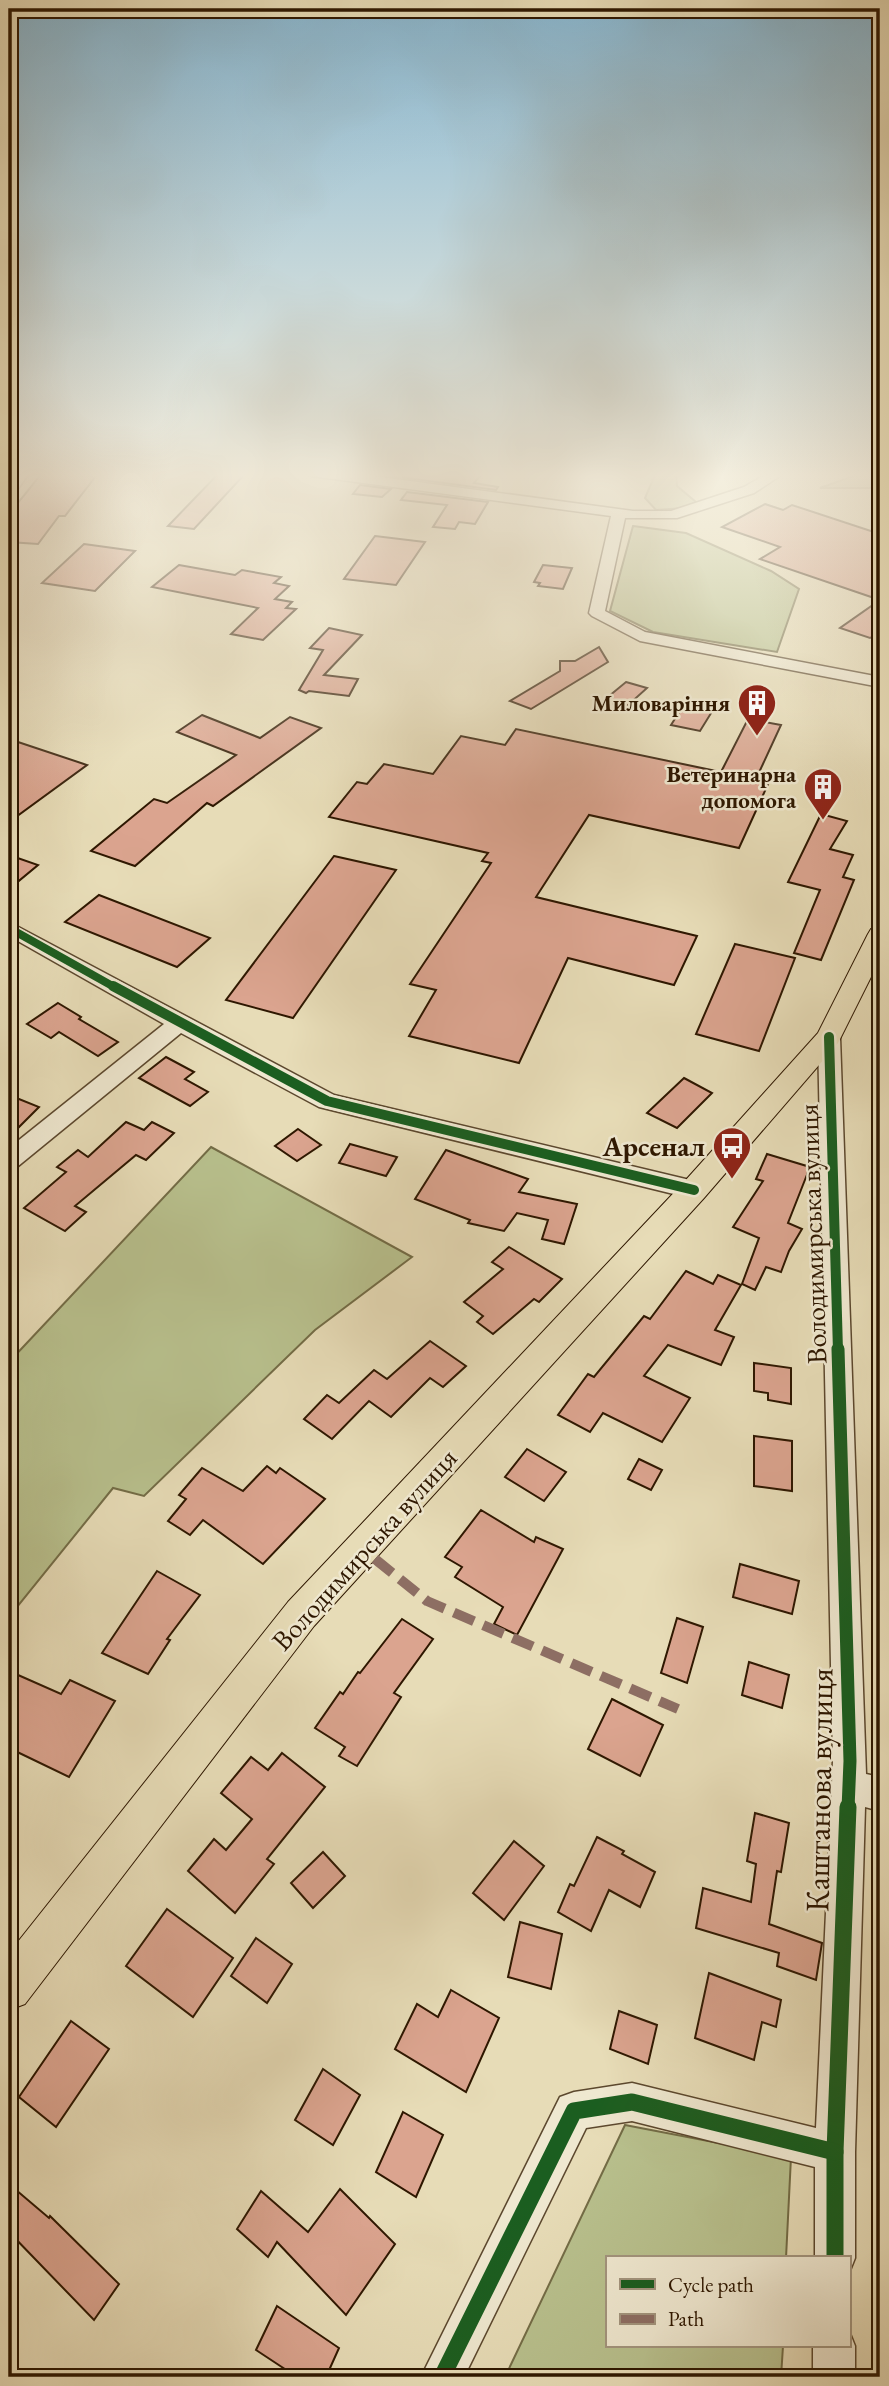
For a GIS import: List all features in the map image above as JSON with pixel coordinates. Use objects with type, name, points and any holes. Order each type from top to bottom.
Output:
[{"type":"main road","name":"Володимирська вулиця","points":[[9,1988],[300,1614],[694,1190],[829,1037],[880,934]]},
{"type":"street","points":[[604,583],[597,613],[640,636],[880,682]]},
{"type":"street","points":[[9,928],[178,1023],[327,1101],[694,1190]]},
{"type":"street","points":[[9,1161],[178,1023]]},
{"type":"street","name":"Володимирська вулиця","points":[[829,1037],[841,1429]]},
{"type":"street","name":"Каштанова вулиця","points":[[835,2256],[835,2152],[865,1790],[841,1429]]},
{"type":"street","points":[[442,2377],[574,2110],[632,2102],[835,2152]]},
{"type":"street","points":[[834,2348],[834,2377]]},
{"type":"green space","points":[[617,583],[790,583],[799,589],[777,652],[653,632],[610,611]]},
{"type":"green space","points":[[211,1147],[412,1257],[315,1330],[144,1496],[113,1488],[9,1617],[9,1362]]},
{"type":"green space","points":[[625,2125],[791,2157],[786,2256],[606,2256],[606,2348],[783,2348],[781,2377],[505,2377]]},
{"type":"building","points":[[44,583],[103,583],[95,591]]},
{"type":"building","points":[[156,583],[276,583],[289,586],[275,599],[292,602],[286,608],[296,609],[263,640],[231,634],[258,608],[152,587]]},
{"type":"building","points":[[540,583],[565,583],[563,589],[538,586]]},
{"type":"building","points":[[831,583],[880,583],[880,600]]},
{"type":"building","points":[[880,600],[880,632],[870,638],[840,628]]},
{"type":"building","points":[[329,628],[362,635],[324,675],[358,679],[349,696],[309,691],[306,693],[299,690],[323,650],[310,648]]},
{"type":"building","points":[[599,647],[608,662],[531,709],[510,701],[560,671],[560,661],[575,661]]},
{"type":"building","points":[[626,682],[647,688],[626,707],[603,701]]},
{"type":"building","points":[[685,703],[713,710],[700,731],[671,725]]},
{"type":"building","points":[[202,715],[260,738],[290,717],[321,728],[213,806],[207,803],[135,866],[91,851],[154,799],[167,803],[236,755],[177,732]]},
{"type":"building","points":[[748,719],[781,725],[756,779],[769,782],[739,848],[589,815],[536,897],[697,936],[674,985],[568,958],[519,1063],[409,1036],[436,990],[410,984],[491,863],[482,861],[488,853],[329,817],[357,782],[367,784],[384,764],[433,774],[461,736],[505,745],[516,729],[721,772]]},
{"type":"building","points":[[9,739],[87,765],[9,822]]},
{"type":"building","points":[[821,814],[847,821],[830,849],[853,855],[843,877],[854,880],[821,960],[794,953],[820,890],[788,882]]},
{"type":"building","points":[[9,855],[38,865],[9,889]]},
{"type":"building","points":[[334,856],[396,870],[293,1018],[226,1000]]},
{"type":"building","points":[[99,895],[210,938],[177,967],[65,922]]},
{"type":"building","points":[[735,944],[795,958],[759,1051],[696,1034]]},
{"type":"building","points":[[58,1003],[118,1042],[98,1056],[59,1032],[51,1038],[27,1024]]},
{"type":"building","points":[[166,1057],[194,1072],[185,1079],[208,1092],[190,1106],[139,1078]]},
{"type":"building","points":[[684,1078],[712,1093],[677,1128],[647,1113]]},
{"type":"building","points":[[9,1095],[39,1107],[9,1137]]},
{"type":"building","points":[[126,1122],[144,1130],[152,1122],[174,1133],[146,1160],[136,1155],[75,1206],[86,1212],[65,1231],[24,1208],[66,1172],[57,1167],[78,1150],[88,1157]]},
{"type":"building","points":[[298,1129],[321,1145],[297,1161],[275,1146]]},
{"type":"building","points":[[350,1144],[397,1157],[386,1176],[339,1163]]},
{"type":"building","points":[[446,1150],[528,1179],[519,1192],[577,1204],[564,1244],[542,1239],[548,1220],[517,1213],[504,1231],[468,1223],[470,1220],[415,1199]]},
{"type":"building","points":[[767,1154],[810,1167],[788,1223],[802,1229],[781,1272],[766,1267],[755,1290],[742,1284],[759,1238],[733,1227],[763,1181],[756,1179]]},
{"type":"building","points":[[509,1247],[562,1279],[539,1302],[534,1299],[493,1334],[477,1322],[483,1316],[464,1302],[503,1269],[492,1262]]},
{"type":"building","points":[[686,1271],[713,1284],[718,1275],[741,1285],[715,1330],[734,1337],[721,1365],[668,1345],[644,1376],[690,1398],[662,1442],[603,1413],[590,1432],[558,1415],[588,1374],[594,1377],[644,1316],[650,1319]]},
{"type":"building","points":[[430,1341],[466,1366],[443,1387],[430,1378],[391,1417],[369,1401],[332,1439],[304,1419],[327,1395],[339,1403],[374,1370],[387,1379]]},
{"type":"building","points":[[754,1363],[791,1368],[791,1404],[768,1400],[768,1393],[754,1391]]},
{"type":"building","points":[[754,1436],[792,1441],[792,1491],[754,1486]]},
{"type":"building","points":[[527,1449],[566,1472],[544,1501],[505,1477]]},
{"type":"building","points":[[639,1459],[662,1470],[651,1490],[628,1479]]},
{"type":"building","points":[[267,1466],[276,1473],[280,1468],[325,1499],[263,1564],[203,1520],[190,1535],[168,1521],[186,1499],[179,1495],[202,1468],[243,1491]]},
{"type":"building","points":[[481,1510],[534,1542],[536,1537],[563,1549],[517,1635],[494,1624],[503,1607],[455,1577],[462,1567],[445,1557]]},
{"type":"building","points":[[740,1564],[799,1581],[792,1614],[733,1597]]},
{"type":"building","points":[[157,1571],[200,1595],[167,1639],[170,1640],[148,1674],[102,1653]]},
{"type":"building","points":[[677,1618],[703,1627],[687,1683],[661,1673]]},
{"type":"building","points":[[402,1619],[433,1639],[394,1693],[401,1697],[357,1766],[339,1756],[345,1747],[315,1728],[340,1692],[343,1694]]},
{"type":"building","points":[[749,1662],[789,1675],[782,1708],[742,1695]]},
{"type":"building","points":[[9,1671],[61,1694],[70,1680],[115,1701],[69,1777],[9,1748]]},
{"type":"building","points":[[612,1699],[663,1725],[640,1776],[588,1749]]},
{"type":"building","points":[[282,1753],[325,1787],[267,1859],[274,1864],[235,1913],[188,1871],[214,1839],[226,1850],[252,1819],[221,1793],[251,1757],[268,1770]]},
{"type":"building","points":[[755,1813],[789,1823],[781,1872],[777,1871],[769,1924],[822,1943],[816,1980],[777,1966],[779,1953],[696,1928],[703,1888],[751,1902],[756,1864],[747,1861]]},
{"type":"building","points":[[597,1837],[655,1872],[640,1907],[609,1890],[591,1931],[558,1912],[570,1884],[574,1886]]},
{"type":"building","points":[[514,1841],[544,1866],[504,1920],[473,1893]]},
{"type":"building","points":[[323,1852],[345,1876],[313,1908],[291,1883]]},
{"type":"building","points":[[167,1909],[233,1958],[193,2017],[126,1966]]},
{"type":"building","points":[[520,1922],[562,1934],[551,1989],[508,1977]]},
{"type":"building","points":[[256,1938],[292,1964],[267,2003],[231,1976]]},
{"type":"building","points":[[709,1973],[781,2000],[776,2027],[762,2022],[754,2060],[695,2038]]},
{"type":"building","points":[[451,1990],[499,2018],[466,2092],[395,2049],[417,2004],[438,2017]]},
{"type":"building","points":[[619,2011],[657,2025],[648,2064],[610,2049]]},
{"type":"building","points":[[71,2021],[109,2049],[56,2127],[19,2097]]},
{"type":"building","points":[[323,2069],[360,2095],[333,2145],[295,2120]]},
{"type":"building","points":[[403,2112],[443,2135],[416,2197],[376,2172]]},
{"type":"building","points":[[9,2184],[49,2218],[50,2216],[119,2284],[94,2320],[9,2232]]},
{"type":"building","points":[[340,2189],[395,2244],[346,2315],[277,2242],[268,2257],[237,2229],[261,2191],[308,2232]]},
{"type":"building","points":[[277,2306],[339,2348],[326,2377],[297,2377],[256,2350]]},
{"type":"marked path","points":[[375,1559],[427,1601],[678,1709]]},
{"type":"cycle path","points":[[9,928],[179,1023],[327,1101],[694,1190]]},
{"type":"cycle path","points":[[829,1037],[850,1761],[835,2152],[835,2256]]},
{"type":"cycle path","points":[[442,2377],[574,2111],[632,2102],[835,2152]]},
{"type":"place","name":"Миловаріння","points":[[757,737]]},
{"type":"place","name":"Ветеринарна допомога","points":[[823,821]]},
{"type":"place","name":"Арсенал","points":[[732,1180]]}]
